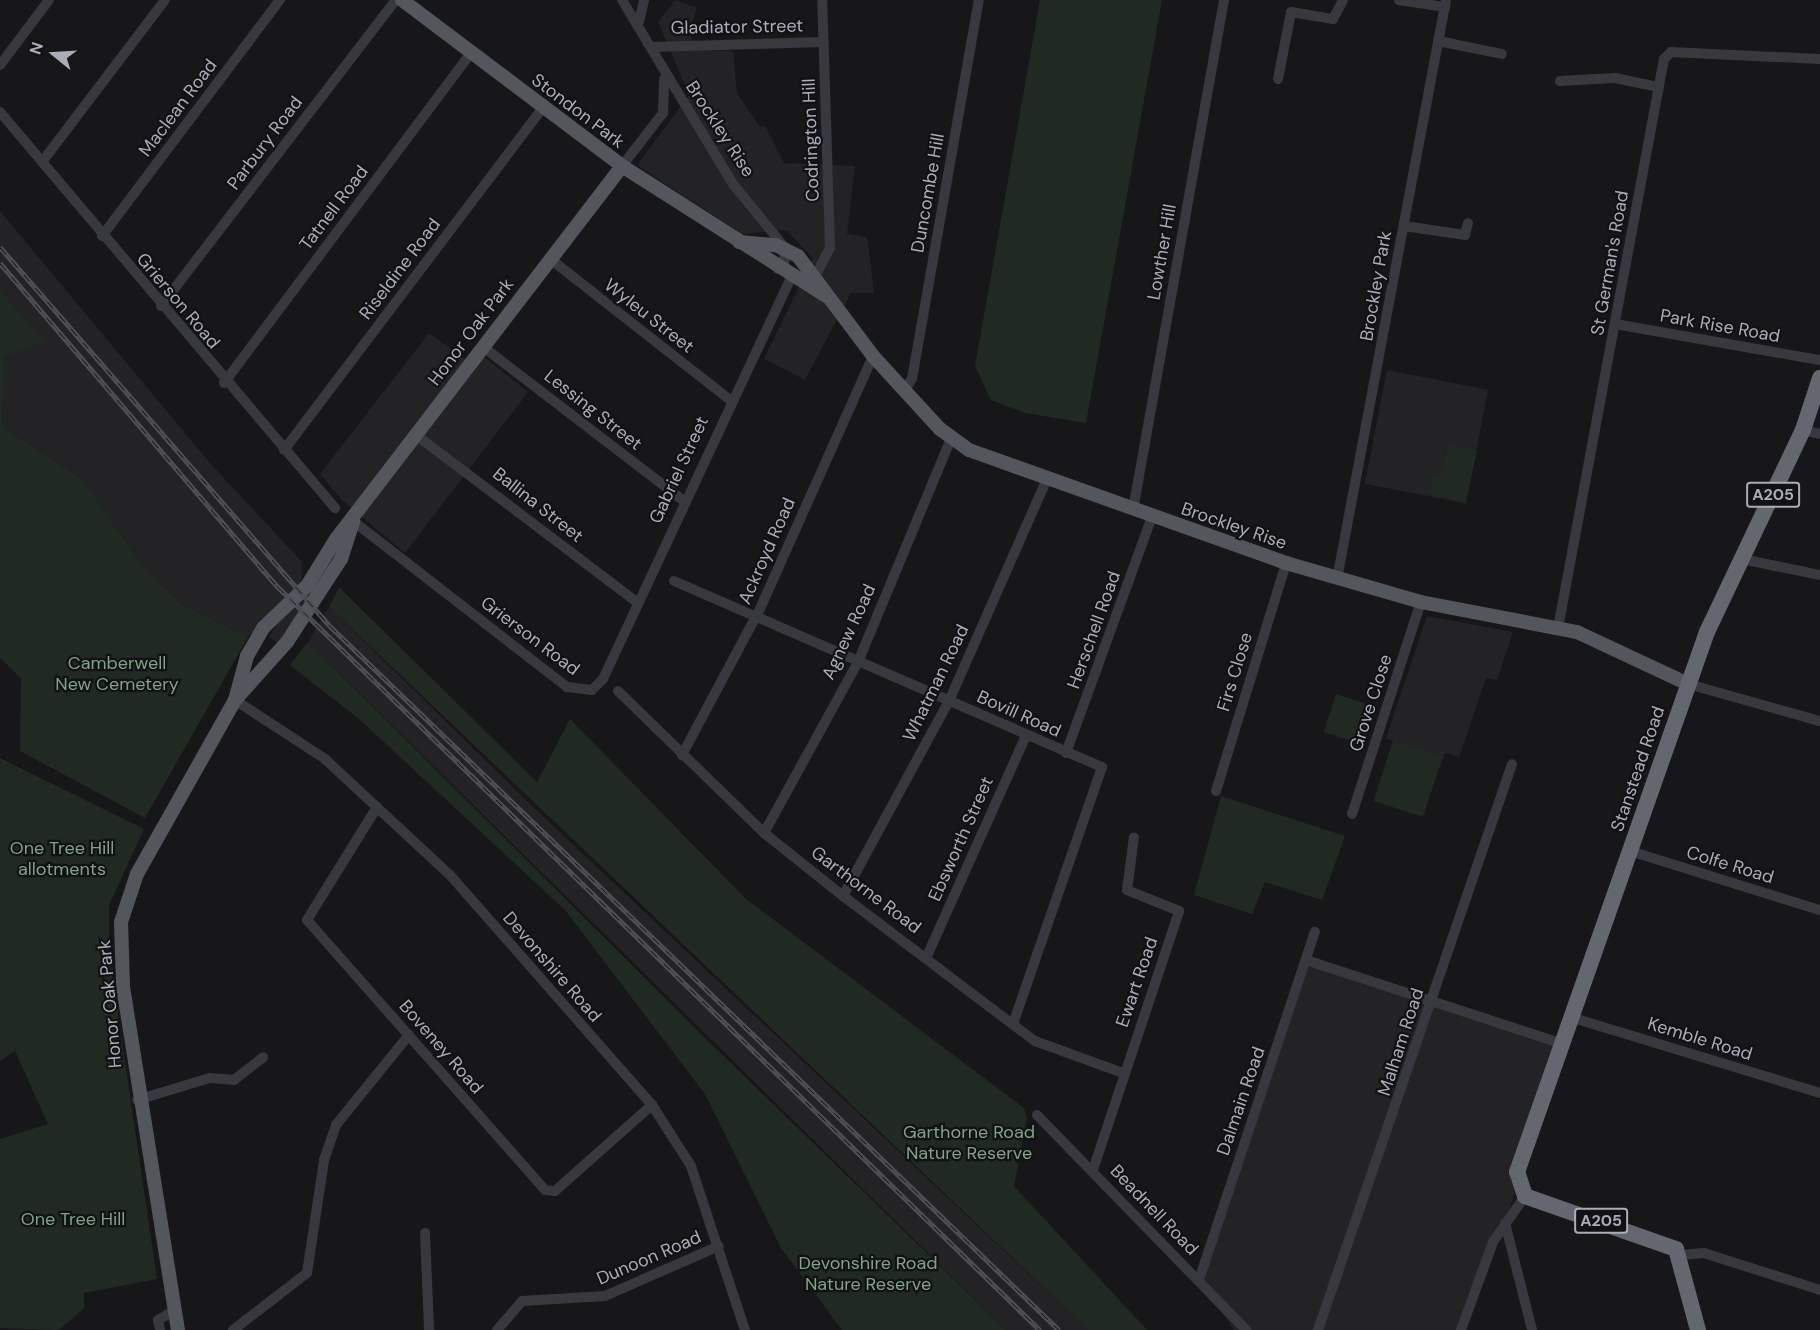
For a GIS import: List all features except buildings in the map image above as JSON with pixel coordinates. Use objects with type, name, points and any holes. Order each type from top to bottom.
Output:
[{"type":"highway","name":"Stanstead Road","points":[[1521,1190],[1560,1043],[1688,684],[1742,559],[1803,430],[1820,378]]},
{"type":"highway","name":"A205","points":[[1521,1190],[1654,1236],[1680,1255]]},
{"type":"highway","points":[[1680,1255],[1698,1330]]},
{"type":"main road","name":"Stondon Park","points":[[402,0],[622,166],[791,278],[829,297]]},
{"type":"main road","name":"Honor Oak Park","points":[[235,700],[247,656],[271,618],[307,586],[482,346],[622,166]]},
{"type":"main road","name":"Stondon Park","points":[[739,242],[785,248],[816,275],[829,297]]},
{"type":"main road","points":[[763,260],[767,244]]},
{"type":"main road","name":"Brockley Rise","points":[[829,297],[873,356],[951,439],[1047,479],[1337,579],[1421,602],[1558,628],[1594,639],[1688,684]]},
{"type":"main road","name":"Honor Oak Park","points":[[178,1330],[137,1100],[121,922],[158,829],[235,700],[287,642],[320,593],[347,547],[353,522]]},
{"type":"street","points":[[0,65],[49,0]]},
{"type":"street","points":[[42,162],[165,0]]},
{"type":"street","name":"Maclean Road","points":[[102,236],[280,0]]},
{"type":"street","name":"Parbury Road","points":[[161,306],[396,0]]},
{"type":"street","name":"Brockley Rise","points":[[622,0],[639,22],[690,118],[733,184],[785,248]]},
{"type":"street","points":[[639,22],[644,0]]},
{"type":"street","name":"Codrington Hill","points":[[816,275],[830,248],[822,0]]},
{"type":"street","name":"Duncombe Hill","points":[[905,390],[912,379],[979,0]]},
{"type":"street","name":"Lowther Hill","points":[[1133,510],[1224,0]]},
{"type":"street","points":[[1278,79],[1291,12],[1333,19],[1343,0]]},
{"type":"street","points":[[1399,0],[1445,3]]},
{"type":"street","name":"Brockley Park","points":[[1337,579],[1445,3]]},
{"type":"street","points":[[1438,41],[1502,54]]},
{"type":"street","name":"Gladiator Street","points":[[651,46],[823,42]]},
{"type":"street","name":"St German's Road","points":[[1558,628],[1664,59],[1671,52],[1820,59]]},
{"type":"street","name":"Tatnell Road","points":[[224,382],[471,53]]},
{"type":"street","points":[[622,166],[663,113],[663,70]]},
{"type":"street","points":[[1560,81],[1615,78],[1659,87]]},
{"type":"street","name":"Riseldine Road","points":[[284,450],[543,108]]},
{"type":"street","points":[[663,113],[674,111],[690,118]]},
{"type":"street","name":"Grierson Road","points":[[0,112],[224,382],[335,508]]},
{"type":"street","points":[[1404,225],[1466,235],[1468,223]]},
{"type":"street","points":[[777,269],[784,267],[785,248]]},
{"type":"street","name":"Wyleu Street","points":[[549,258],[730,400]]},
{"type":"street","name":"Gabriel Street","points":[[603,679],[683,500],[791,278]]},
{"type":"street","name":"Park Rise Road","points":[[1615,324],[1820,360]]},
{"type":"street","name":"Lessing Street","points":[[482,346],[683,500]]},
{"type":"street","name":"Ackroyd Road","points":[[682,755],[756,617],[873,356]]},
{"type":"street","points":[[1803,430],[1820,434]]},
{"type":"street","name":"Ballina Street","points":[[416,435],[638,603]]},
{"type":"street","name":"Agnew Road","points":[[764,833],[858,662],[951,439]]},
{"type":"street","name":"Whatman Road","points":[[843,896],[949,701],[1047,479]]},
{"type":"street","name":"Herschell Road","points":[[1066,753],[1152,517]]},
{"type":"street","name":"Grierson Road","points":[[353,522],[567,687],[586,692],[603,679]]},
{"type":"street","points":[[1742,559],[1820,575]]},
{"type":"street","name":"Firs Close","points":[[1216,791],[1286,563]]},
{"type":"street","name":"Bovill Road","points":[[674,581],[1026,736],[1102,767],[1013,1024]]},
{"type":"street","name":"Grove Close","points":[[1352,814],[1421,602]]},
{"type":"street","points":[[1688,684],[1820,721]]},
{"type":"street","name":"Garthorne Road","points":[[618,691],[764,833],[843,896],[927,956],[1013,1024],[1056,1050],[1123,1073]]},
{"type":"street","name":"Devonshire Road","points":[[235,700],[325,759],[450,875],[652,1105],[690,1166],[719,1246],[745,1330]]},
{"type":"street","name":"Ebsworth Street","points":[[927,956],[1026,736]]},
{"type":"street","name":"Malham Road","points":[[1318,1330],[1512,764]]},
{"type":"street","name":"Boveney Road","points":[[376,807],[307,920],[545,1190],[555,1191],[652,1105]]},
{"type":"street","name":"Ewart Road","points":[[1093,1170],[1123,1073],[1179,910],[1127,890],[1134,837]]},
{"type":"street","name":"Colfe Road","points":[[1630,851],[1820,910]]},
{"type":"street","name":"Dalmain Road","points":[[1199,1280],[1315,932]]},
{"type":"street","points":[[1306,960],[1432,999],[1560,1043]]},
{"type":"street","name":"Kemble Road","points":[[1570,1017],[1820,1093]]},
{"type":"street","points":[[233,1330],[307,1273],[324,1160],[336,1125],[409,1035]]},
{"type":"street","points":[[137,1100],[210,1078],[234,1080],[263,1057]]},
{"type":"street","name":"Beadnell Road","points":[[1037,1115],[1093,1170],[1246,1330]]},
{"type":"street","name":"Stanstead Road","points":[[1461,1330],[1521,1190]]},
{"type":"street","points":[[1505,1223],[1532,1330]]},
{"type":"street","points":[[425,1233],[429,1330]]},
{"type":"street","name":"Dunoon Road","points":[[497,1330],[522,1301],[605,1296],[719,1246]]},
{"type":"street","points":[[1680,1255],[1704,1253],[1820,1290]]},
{"type":"street","points":[[160,1330],[158,1320],[175,1310]]},
{"type":"shaded area","points":[[675,0],[697,8],[689,32],[695,50],[733,51],[737,93],[760,127],[765,125],[784,163],[855,166],[847,234],[867,237],[874,293],[851,293],[805,380],[764,359],[813,258],[786,230],[742,234],[637,165],[689,95],[658,22]]},
{"type":"shaded area","points":[[0,211],[210,463],[302,562],[301,584],[248,637],[181,604],[145,569],[82,479],[2,426],[4,357],[45,342],[0,290]]},
{"type":"shaded area","points":[[429,333],[475,366],[483,356],[528,392],[405,553],[343,501],[320,474]]},
{"type":"shaded area","points":[[1387,370],[1488,390],[1466,504],[1365,484]]},
{"type":"shaded area","points":[[312,590],[279,644],[269,637],[285,613]]},
{"type":"shaded area","points":[[329,607],[527,801],[1088,1330],[1006,1330],[308,642]]},
{"type":"shaded area","points":[[1427,616],[1513,632],[1497,680],[1486,678],[1459,757],[1445,753],[1432,788],[1383,772],[1393,741],[1386,738]]},
{"type":"shaded area","points":[[1306,960],[1560,1048],[1505,1223],[1461,1330],[1234,1330],[1199,1280]]},
{"type":"green space","points":[[1040,0],[1162,0],[1086,423],[1025,413],[991,400],[975,366]]},
{"type":"green space","name":"Camberwell New Cemetery","points":[[0,290],[46,342],[4,357],[2,426],[82,479],[145,569],[181,604],[248,637],[145,818],[20,751],[21,678],[0,658]]},
{"type":"green space","points":[[1448,445],[1477,450],[1466,502],[1429,494],[1433,473],[1443,475]]},
{"type":"green space","name":"Garthorne Road Nature Reserve","points":[[339,587],[537,782],[570,719],[746,899],[1024,1108],[1027,1118],[1014,1186],[1147,1330],[1088,1330],[329,607]]},
{"type":"green space","name":"Devonshire Road Nature Reserve","points":[[308,642],[704,1037],[1006,1330],[842,1330],[781,1248],[705,1094],[565,910],[359,719],[290,665]]},
{"type":"green space","points":[[1336,694],[1375,707],[1363,745],[1324,732]]},
{"type":"green space","points":[[1393,741],[1442,757],[1423,817],[1374,801]]},
{"type":"green space","points":[[0,758],[144,829],[109,905],[109,953],[157,1279],[84,1293],[84,1308],[59,1330],[0,1328],[0,1139],[48,1124],[15,1051],[0,1061]]},
{"type":"green space","points":[[1221,796],[1345,836],[1322,900],[1265,882],[1252,914],[1194,895]]},
{"type":"railway","points":[[0,247],[329,625],[1059,1330]]},
{"type":"railway","points":[[0,263],[277,586],[1040,1330]]},
{"type":"park label","name":"One Tree Hill allotments","points":[[62,859]]},
{"type":"park label","name":"One Tree Hill","points":[[73,1219]]}]
